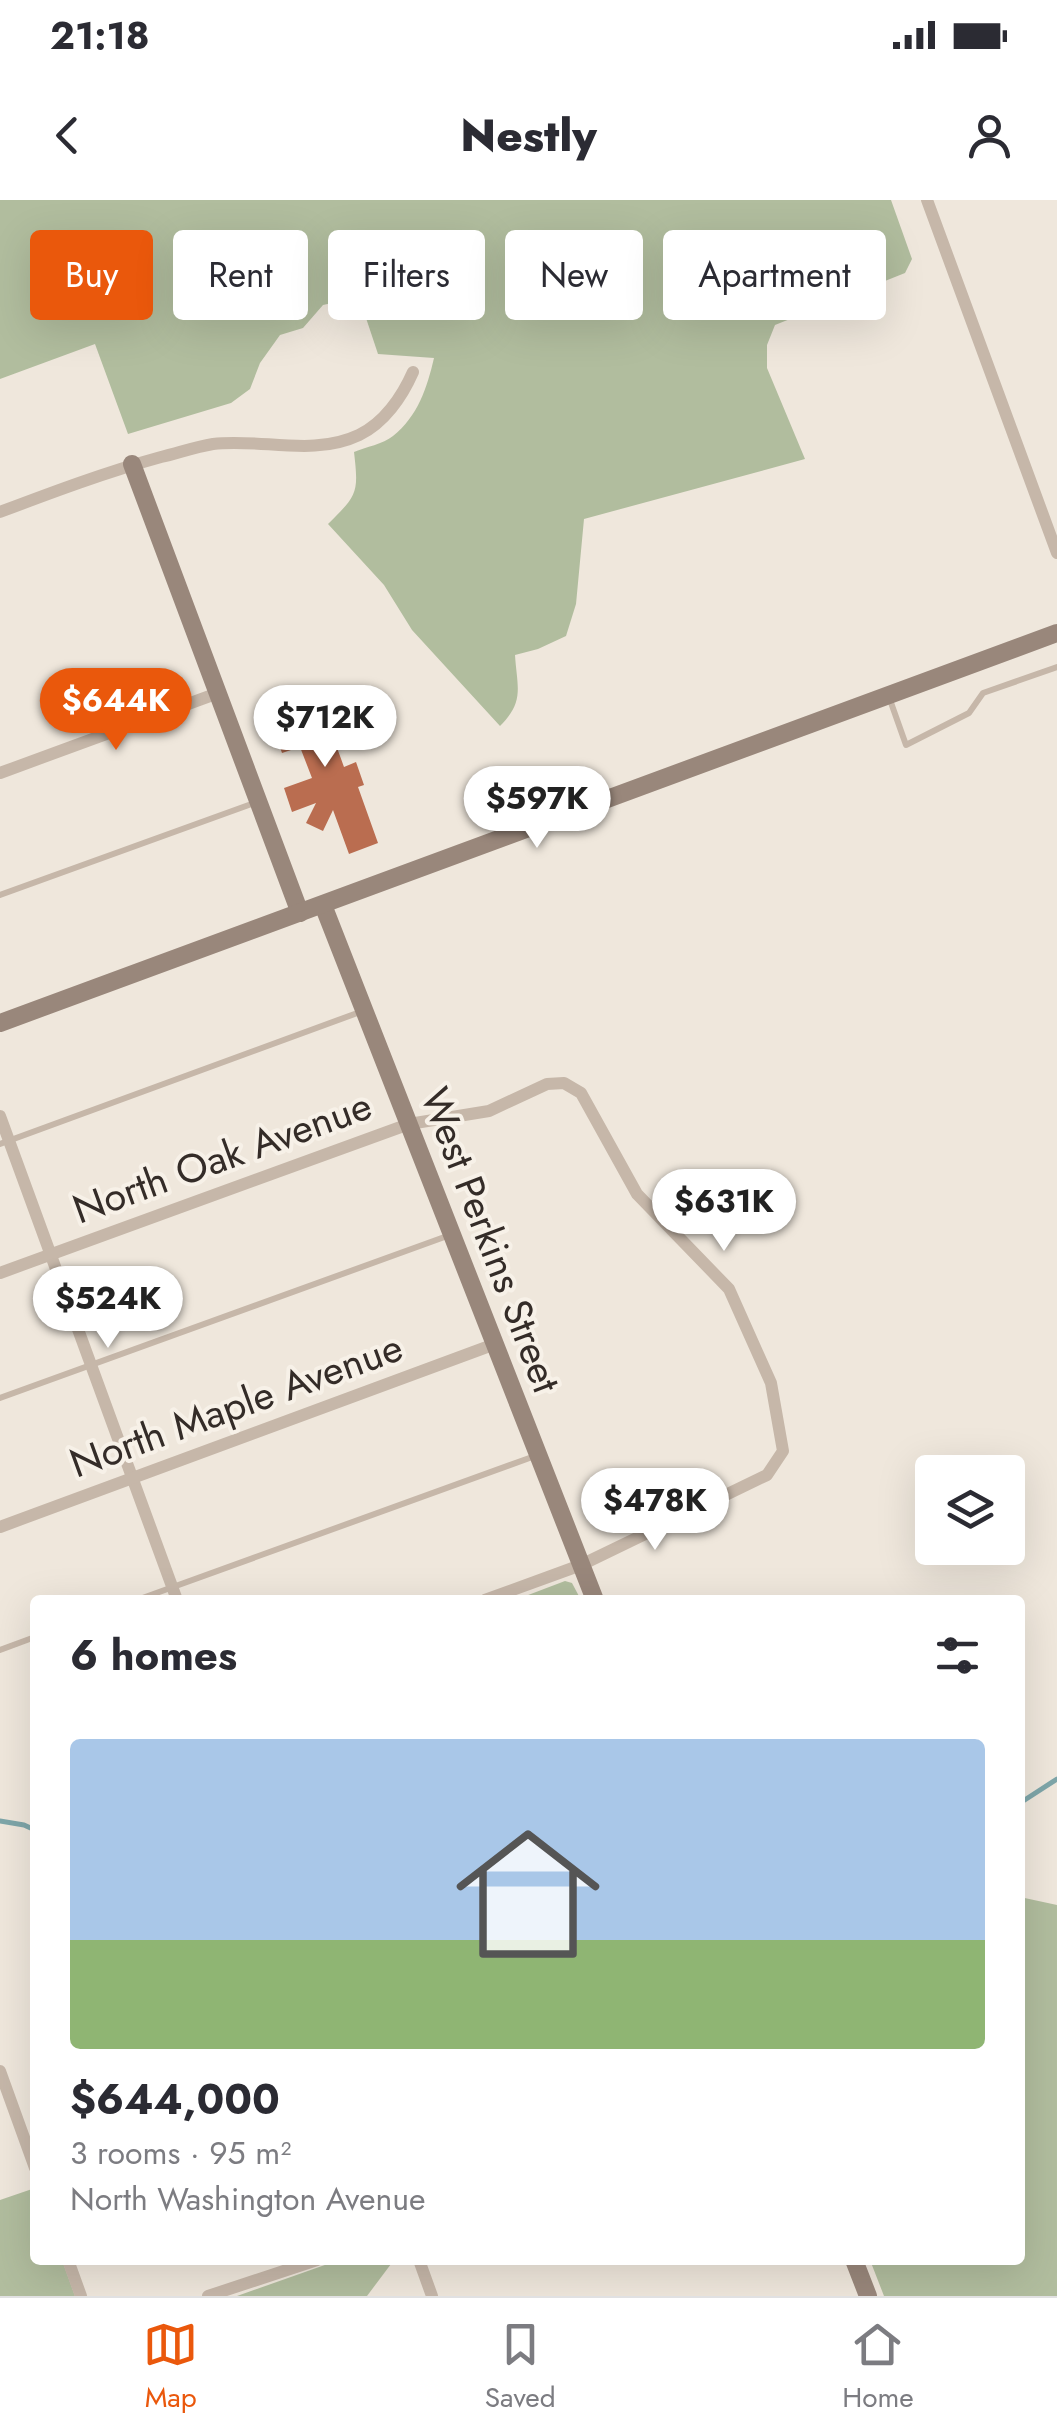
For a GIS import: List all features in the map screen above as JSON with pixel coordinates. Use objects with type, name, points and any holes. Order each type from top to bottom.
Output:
[{"type":"street","points":[[928,200],[1057,553]]},
{"type":"street","points":[[0,512],[132,464],[216,444],[298,447],[353,438],[374,426],[389,410],[413,372]]},
{"type":"street","points":[[132,464],[300,913]]},
{"type":"street","points":[[0,1023],[1057,633]]},
{"type":"street","points":[[0,773],[218,693]]},
{"type":"street","name":"West Perkins Street","points":[[323,905],[593,1595]]},
{"type":"street","name":"North Oak Avenue","points":[[0,1274],[408,1124],[489,1110],[547,1084],[564,1084],[581,1093],[637,1194],[729,1290],[771,1384],[783,1451],[767,1475],[581,1564]]},
{"type":"street","points":[[0,1116],[4,1143],[50,1255],[174,1594]]},
{"type":"street","name":"North Maple Avenue","points":[[0,1527],[495,1344]]},
{"type":"street","points":[[498,1595],[581,1564]]},
{"type":"street","points":[[0,2070],[30,2154]]},
{"type":"street","points":[[70,2265],[81,2296]]},
{"type":"street","points":[[208,2296],[302,2265]]},
{"type":"street","points":[[421,2265],[432,2296]]},
{"type":"street","points":[[856,2265],[868,2296]]},
{"type":"lane","points":[[889,696],[906,745],[969,713],[983,693],[1057,668]]},
{"type":"lane","points":[[0,896],[258,801]]},
{"type":"lane","points":[[4,1143],[364,1011]]},
{"type":"lane","points":[[0,1398],[452,1234]]},
{"type":"lane","points":[[174,1594],[538,1454]]},
{"type":"lane","points":[[0,1650],[30,1640]]},
{"type":"green space","points":[[0,200],[891,200],[912,259],[905,273],[886,281],[886,230],[663,230],[663,320],[788,320],[775,325],[767,345],[767,368],[805,459],[584,519],[576,604],[566,636],[515,655],[516,701],[500,726],[412,630],[384,585],[328,524],[354,493],[354,452],[389,439],[409,420],[425,391],[434,358],[378,354],[367,320],[485,320],[485,230],[328,230],[328,304],[303,328],[280,335],[260,363],[250,389],[231,403],[128,434],[95,344],[0,379]]},
{"type":"green space","points":[[565,1581],[572,1583],[578,1595],[528,1595]]},
{"type":"green space","points":[[1025,1898],[1057,1905],[1057,2296],[884,2296],[872,2265],[1025,2265]]},
{"type":"green space","points":[[30,2190],[30,2265],[64,2265],[75,2296],[0,2296],[0,2200]]},
{"type":"green space","points":[[325,2265],[390,2265],[367,2296],[237,2296]]},
{"type":"building","points":[[334,692],[348,728],[332,734],[344,767],[356,762],[364,785],[358,787],[378,843],[349,854],[333,810],[323,831],[306,823],[316,803],[292,812],[284,788],[312,778],[300,747],[282,753],[269,716]]},
{"type":"waterway","points":[[1025,1800],[1057,1779]]},
{"type":"waterway","points":[[0,1821],[30,1828]]}]
